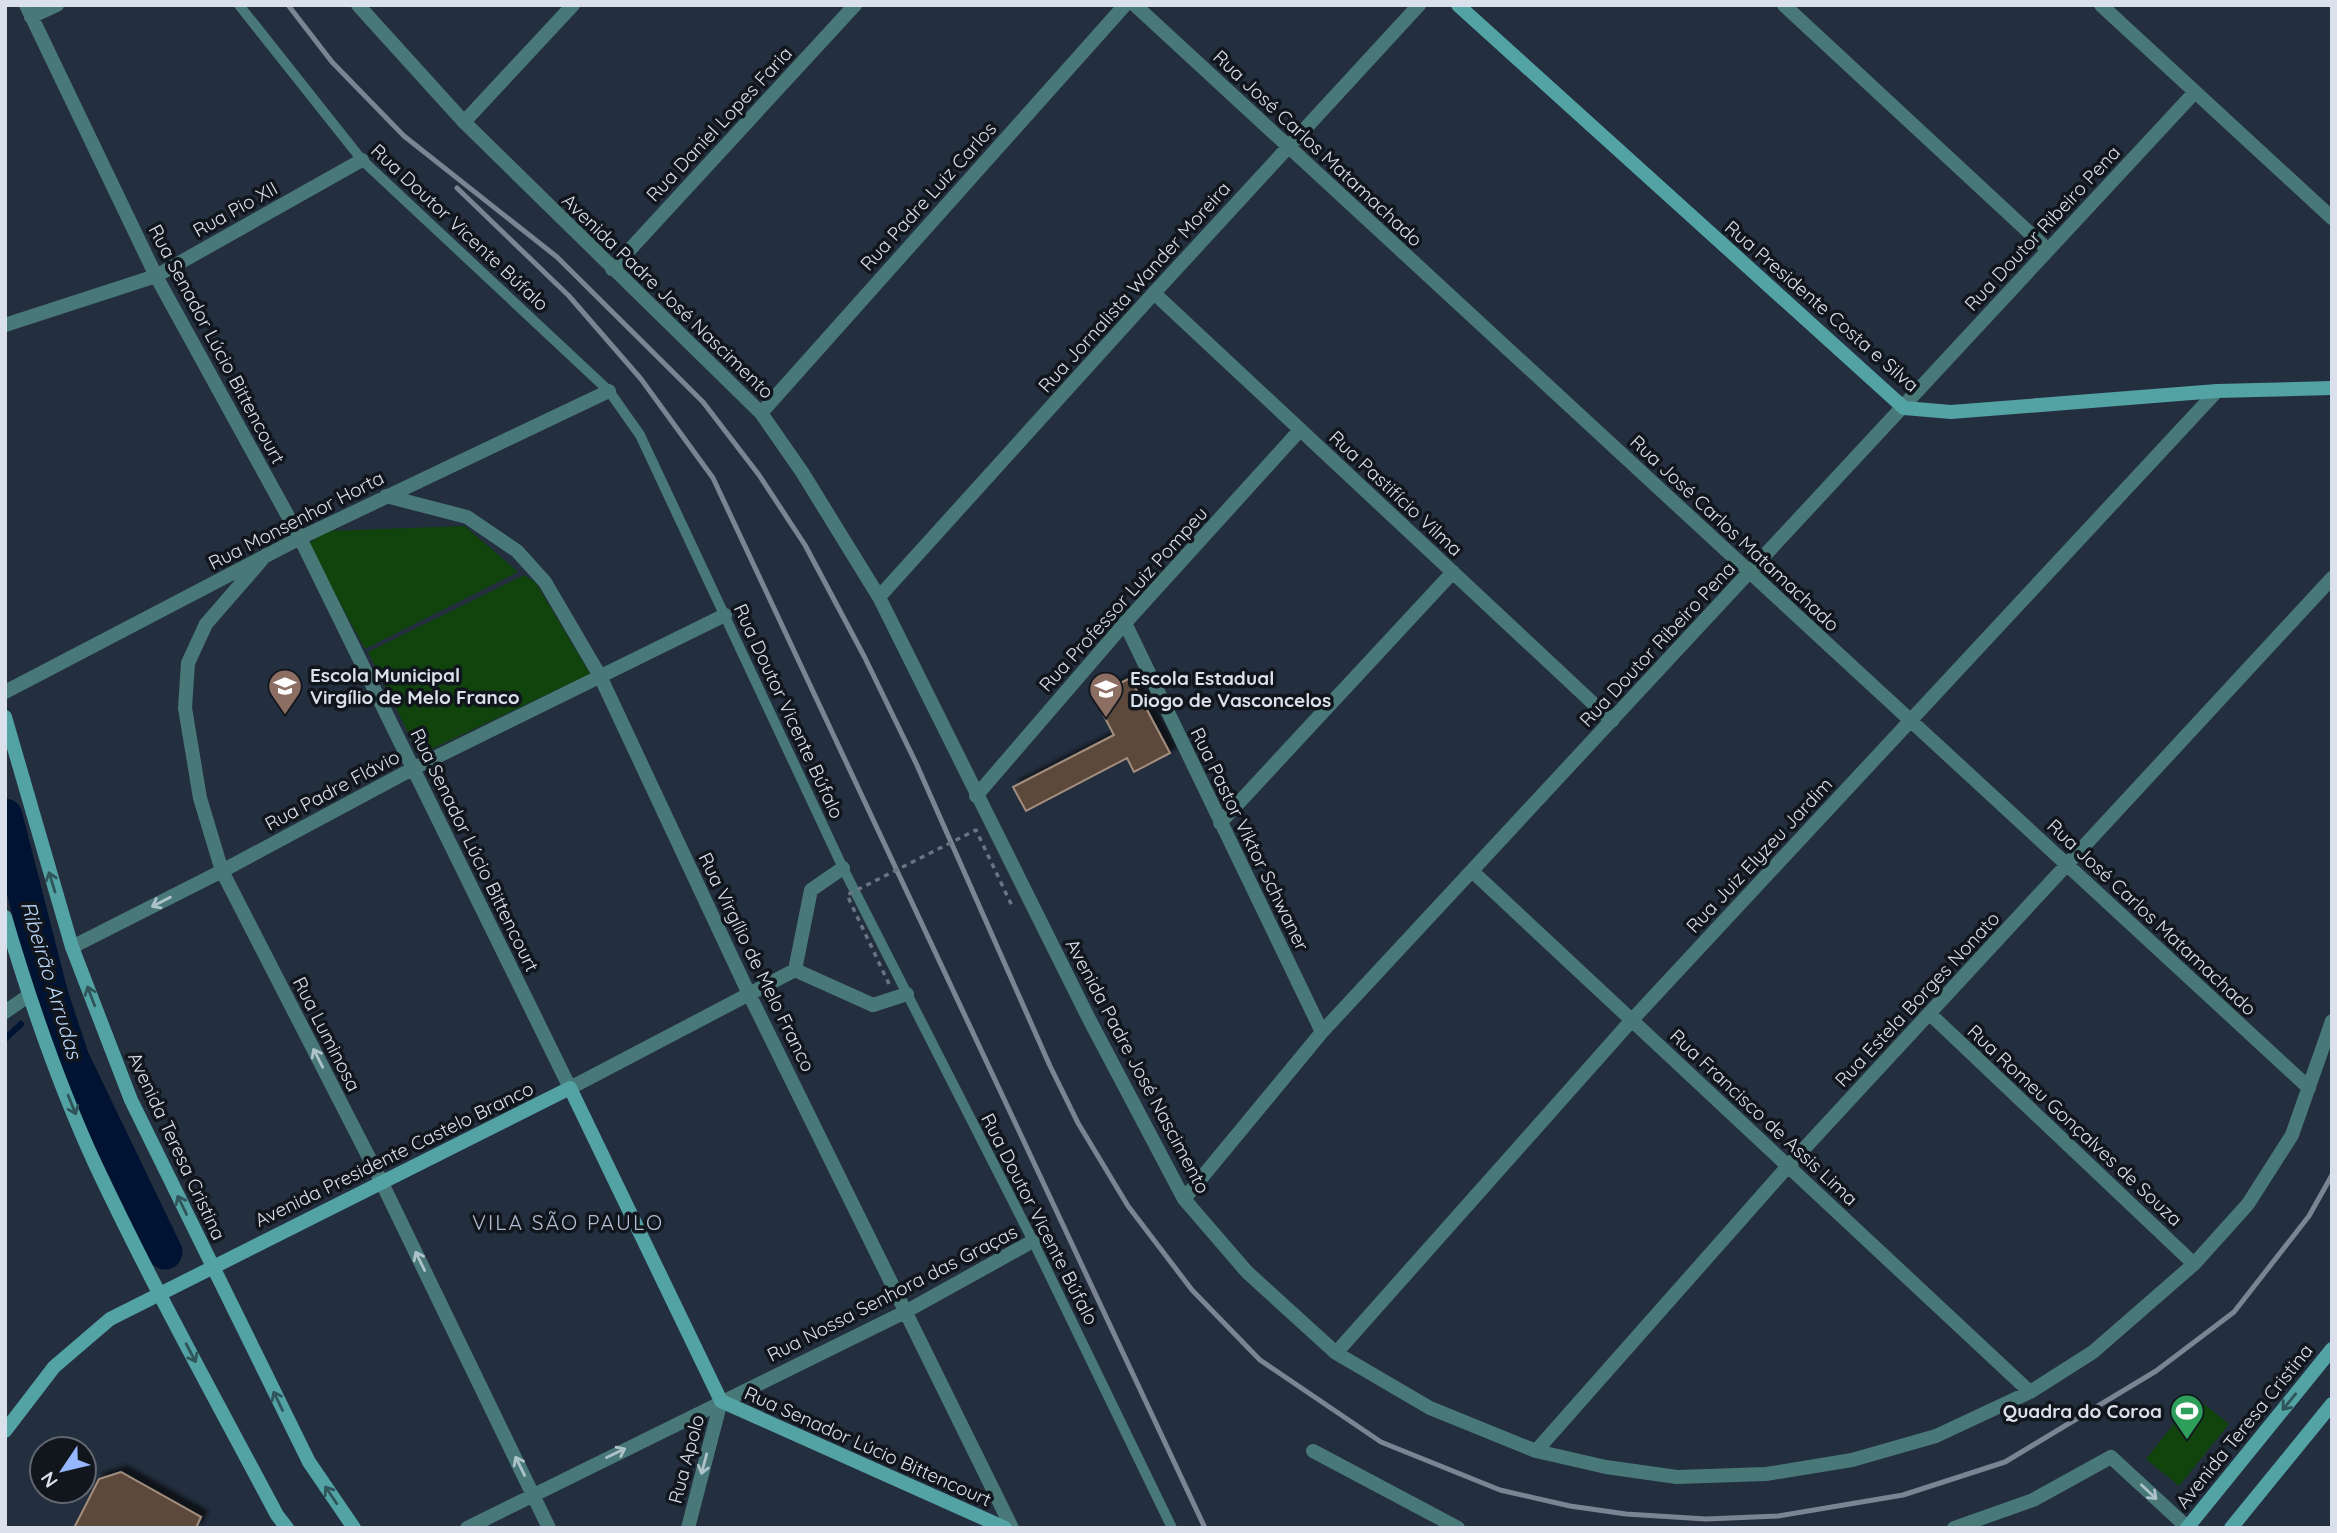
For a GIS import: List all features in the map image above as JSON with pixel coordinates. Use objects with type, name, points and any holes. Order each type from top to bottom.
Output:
[{"type":"street","points":[[29,11],[57,5]]},
{"type":"street","name":"Avenida Padre José Nascimento","points":[[358,5],[464,122],[761,412],[802,472],[879,597],[976,796],[1184,1199],[1247,1272],[1336,1353],[1430,1408],[1536,1451],[1605,1467],[1677,1477],[1766,1474],[1852,1460],[1936,1436],[2030,1392],[2093,1352],[2194,1264],[2248,1204],[2292,1135],[2332,1021]]},
{"type":"street","points":[[464,122],[573,5]]},
{"type":"street","name":"Rua Daniel Lopes Faria","points":[[612,269],[855,5]]},
{"type":"street","name":"Rua Padre Luiz Carlos","points":[[761,412],[1125,5]]},
{"type":"street","name":"Rua José Carlos Matamachado","points":[[1135,5],[2309,1088]]},
{"type":"street","name":"Rua Jornalista Wander Moreira","points":[[879,597],[1419,5]]},
{"type":"street","name":"Rua Presidente Costa e Silva","points":[[1458,5],[1904,408],[1951,412],[2217,391],[2332,388]]},
{"type":"street","points":[[1784,5],[2048,250]]},
{"type":"street","points":[[2101,5],[2332,218]]},
{"type":"street","name":"Rua Senador Lúcio Bittencourt","points":[[29,11],[156,275],[300,538],[721,1401],[1005,1528]]},
{"type":"street","name":"Rua Doutor Ribeiro Pena","points":[[1184,1199],[1322,1032],[2195,92]]},
{"type":"street","name":"Rua Pio XII","points":[[5,325],[156,275],[362,160]]},
{"type":"street","name":"Rua Pastifício Vilma","points":[[1154,293],[1612,721]]},
{"type":"street","name":"Rua Monsenhor Horta","points":[[5,692],[300,538],[609,391]]},
{"type":"street","name":"Rua Juiz Elyzeu Jardim","points":[[1336,1353],[1631,1021],[2217,391]]},
{"type":"street","name":"Rua Professor Luiz Pompeu","points":[[976,796],[1125,623],[1300,430]]},
{"type":"street","name":"Rua Virgílio de Melo Franco","points":[[386,496],[467,517],[517,551],[545,582],[600,676],[750,994],[1012,1528]]},
{"type":"street","name":"Rua Luminosa","points":[[267,555],[206,624],[188,663],[185,708],[200,798],[222,871],[381,1181],[549,1528]]},
{"type":"street","points":[[1220,823],[1453,572]]},
{"type":"street","name":"Rua Estela Borges Nonato","points":[[1536,1451],[1789,1164],[2332,578]]},
{"type":"street","name":"Rua Padre Flávio","points":[[72,947],[222,871],[414,768],[725,615]]},
{"type":"street","name":"Rua Pastor Viktor Schwaner","points":[[1125,623],[1322,1032]]},
{"type":"street","name":"Avenida Teresa Cristina","points":[[5,717],[72,947],[131,1100],[309,1462],[354,1528]]},
{"type":"street","points":[[842,868],[811,890],[795,970],[873,1005],[907,994]]},
{"type":"street","name":"Rua Francisco de Assis Lima","points":[[1472,871],[1631,1021],[1789,1164],[2030,1392]]},
{"type":"street","points":[[5,917],[28,996],[96,1164],[159,1293],[277,1515],[287,1528]]},
{"type":"street","name":"Avenida Presidente Castelo Branco","points":[[5,1431],[54,1367],[110,1319],[569,1088],[795,970]]},
{"type":"street","points":[[5,1012],[28,996]]},
{"type":"street","name":"Rua Romeu Gonçalves de Souza","points":[[1930,1014],[2194,1264]]},
{"type":"street","name":"Rua Nossa Senhora das Graças","points":[[467,1528],[905,1312],[1033,1241]]},
{"type":"street","name":"Avenida Teresa Cristina","points":[[2187,1528],[2332,1349]]},
{"type":"street","name":"Rua Apolo","points":[[688,1528],[721,1401]]},
{"type":"street","points":[[2231,1528],[2332,1404]]},
{"type":"street","points":[[1313,1451],[1458,1528]]},
{"type":"street","points":[[1954,1528],[2033,1500],[2111,1457],[2187,1528]]},
{"type":"lane","name":"Rua Doutor Vicente Búfalo","points":[[239,5],[362,160],[609,391],[640,435],[842,868],[1033,1241],[1172,1528]]},
{"type":"path","points":[[889,984],[847,895],[976,830],[1013,908]]},
{"type":"green space","points":[[465,526],[518,572],[365,649],[308,544],[327,531]]},
{"type":"green space","points":[[524,575],[536,583],[590,674],[419,755],[368,652]]},
{"type":"green space","name":"Quadra do Coroa","points":[[2195,1397],[2229,1424],[2179,1486],[2146,1459]]},
{"type":"building","points":[[1130,678],[1170,753],[1134,772],[1127,758],[1026,811],[1013,787],[1114,735],[1094,697]]},
{"type":"building","points":[[121,1472],[201,1517],[196,1528],[74,1528],[86,1505],[98,1505],[99,1479]]},
{"type":"waterway","name":"Ribeirão Arrudas","points":[[5,816],[51,996],[72,1059],[165,1252]]},
{"type":"waterway","points":[[37,1006],[51,996]]},
{"type":"waterway","points":[[5,1039],[21,1024]]},
{"type":"railway","points":[[288,5],[332,62],[404,136],[557,257],[703,402],[759,475],[805,545],[864,656],[916,763],[1050,1066],[1078,1123],[1128,1206],[1192,1290],[1260,1360],[1381,1442],[1500,1490],[1570,1506],[1626,1514],[1706,1519],[1778,1516],[1903,1495],[2005,1462],[2156,1371],[2234,1312],[2309,1216],[2332,1175]]},
{"type":"railway","points":[[457,188],[569,296],[641,379],[713,478],[1205,1528]]},
{"type":"place","name":"Escola Municipal Virgílio de Melo Franco","points":[[285,716]]},
{"type":"place","name":"Escola Estadual Diogo de Vasconcelos","points":[[1106,719]]},
{"type":"place","name":"Quadra do Coroa","points":[[2187,1441]]},
{"type":"district","name":"VILA SÃO PAULO","points":[[568,1223]]}]
